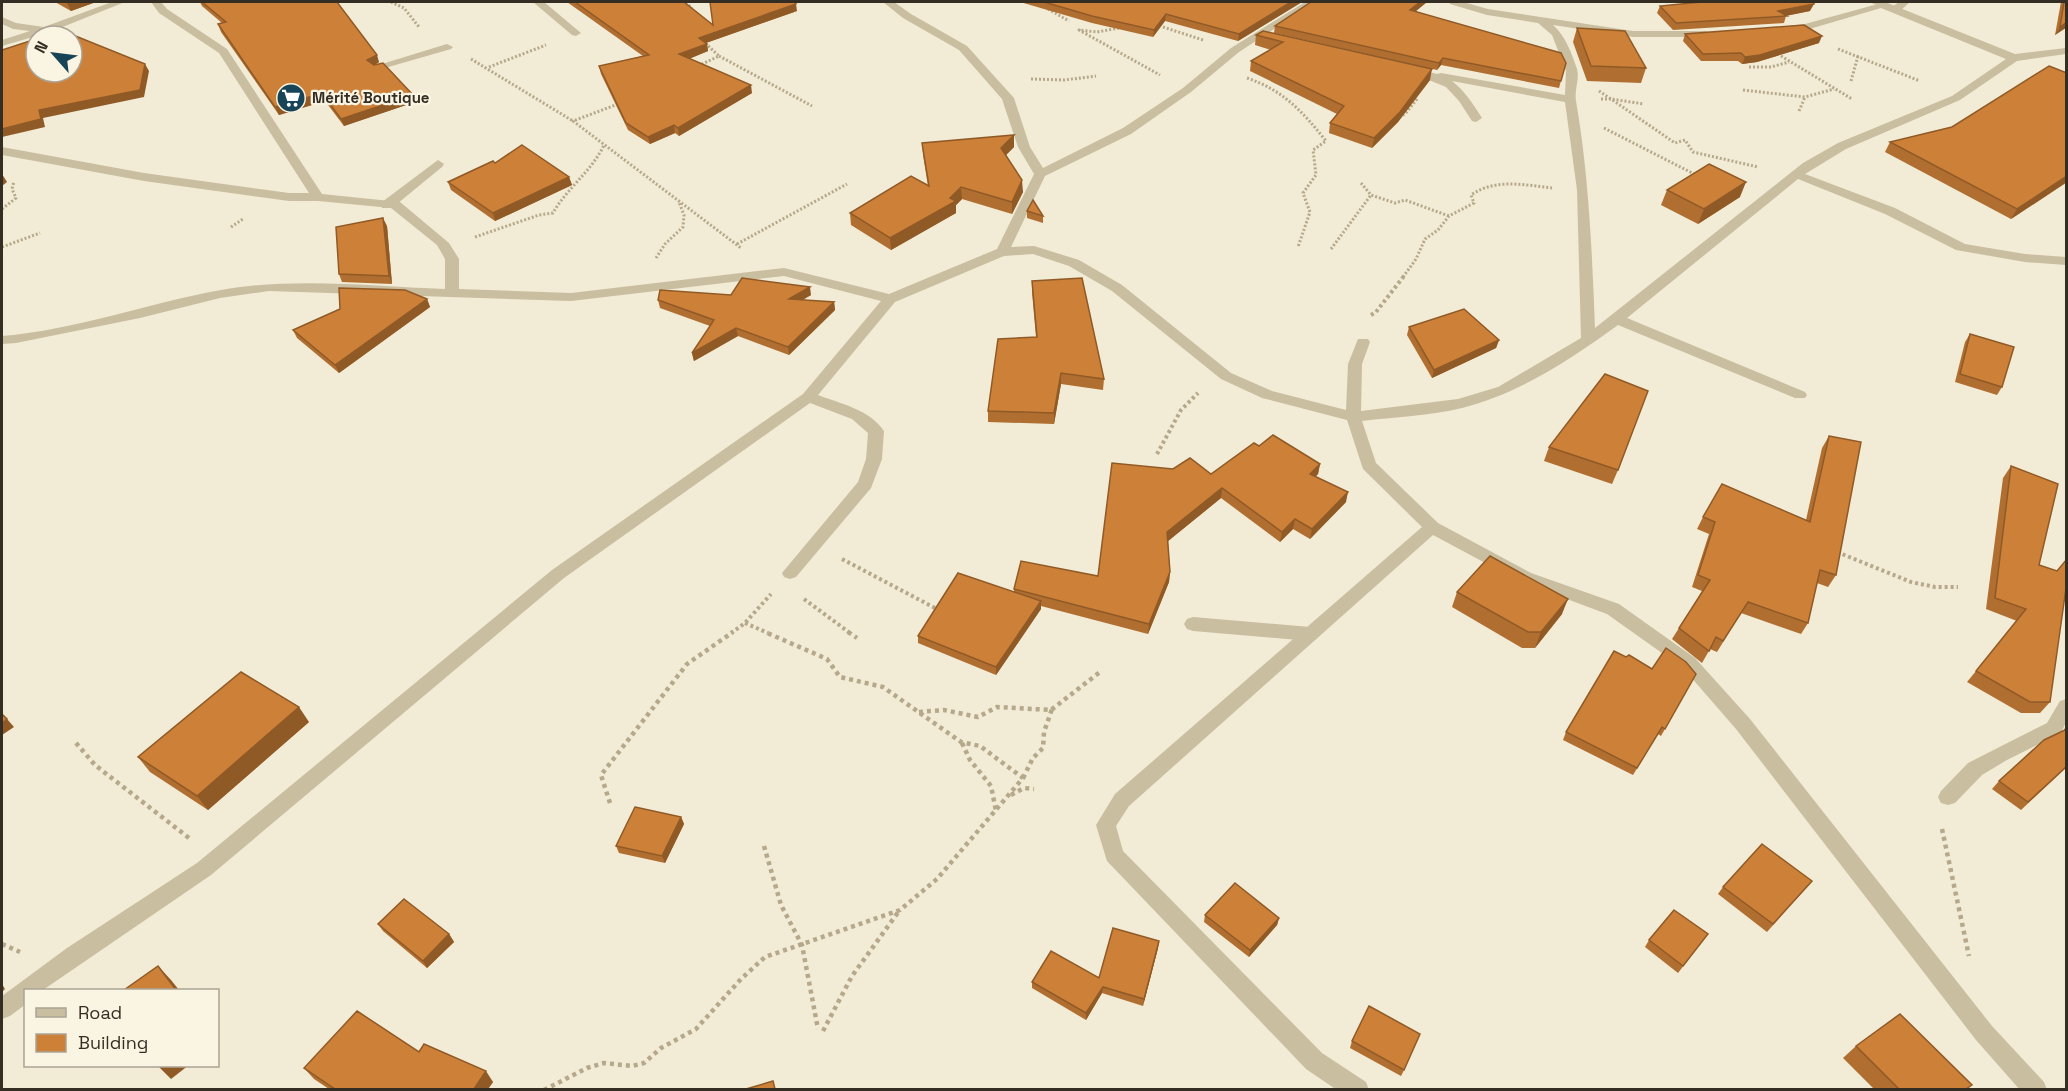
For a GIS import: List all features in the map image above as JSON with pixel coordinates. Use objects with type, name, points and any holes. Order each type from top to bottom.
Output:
[{"type":"street","points":[[62,24],[120,2]]},
{"type":"street","points":[[156,2],[163,11],[223,51],[318,197]]},
{"type":"street","points":[[538,2],[576,33]]},
{"type":"street","points":[[888,2],[907,16],[963,48],[1008,98],[1024,147],[1040,174]]},
{"type":"street","points":[[1002,252],[1040,174],[1127,131],[1186,90],[1235,50],[1265,37],[1311,2]]},
{"type":"street","points":[[1454,2],[1487,12],[1633,34],[1682,36],[1721,33]]},
{"type":"street","points":[[1776,30],[1806,27],[1878,3],[1901,5],[2014,58]]},
{"type":"street","points":[[2,20],[13,26],[24,27]]},
{"type":"street","points":[[1542,21],[1557,34],[1572,71],[1570,99],[1574,113],[1582,190],[1588,340]]},
{"type":"street","points":[[2,43],[24,36]]},
{"type":"street","points":[[378,67],[447,47]]},
{"type":"street","points":[[29,989],[74,955],[204,869],[558,574],[808,398],[890,299],[1002,252],[1034,250],[1074,262],[1117,288],[1226,376],[1267,395],[1353,417],[1459,404],[1503,390],[1588,340],[1807,166],[1842,146],[1956,98],[2014,58],[2067,51]]},
{"type":"street","points":[[1403,68],[1570,99]]},
{"type":"street","points":[[1436,75],[1463,95],[1476,118]]},
{"type":"street","points":[[2,151],[144,177],[289,197],[318,197],[395,206],[442,243],[452,259],[452,292]]},
{"type":"street","points":[[387,205],[438,164]]},
{"type":"street","points":[[1798,175],[1890,211],[1961,247],[2025,258],[2067,261]]},
{"type":"street","points":[[2,340],[140,314],[220,294],[268,288],[571,297],[784,272],[890,299]]},
{"type":"street","points":[[1617,319],[1800,396]]},
{"type":"street","points":[[1363,342],[1355,364],[1353,417],[1370,465],[1432,526],[1525,576],[1613,609],[1689,663],[1743,724],[1984,1033],[2036,1089]]},
{"type":"street","points":[[786,577],[865,484],[874,459],[876,431],[857,415],[808,398]]},
{"type":"street","points":[[1358,1089],[1314,1061],[1114,855],[1106,825],[1122,800],[1432,526]]},
{"type":"street","points":[[1193,624],[1310,634]]},
{"type":"street","points":[[1948,797],[1976,770],[2000,754],[2054,728],[2067,706]]},
{"type":"street","points":[[2,1009],[24,992]]},
{"type":"path","points":[[391,2],[404,8],[425,34],[488,67],[573,121],[736,244],[784,272]]},
{"type":"path","points":[[686,2],[692,9]]},
{"type":"path","points":[[1043,6],[1069,21]]},
{"type":"path","points":[[1122,27],[1097,32],[1079,30],[1186,90]]},
{"type":"path","points":[[702,40],[719,56],[812,106]]},
{"type":"path","points":[[1838,49],[1956,98]]},
{"type":"path","points":[[689,71],[719,56]]},
{"type":"path","points":[[1781,56],[1852,99]]},
{"type":"path","points":[[1851,81],[1858,56]]},
{"type":"path","points":[[1749,68],[1771,67],[1790,62]]},
{"type":"path","points":[[1213,68],[1264,82],[1294,102],[1326,141],[1313,150],[1316,175],[1303,194],[1310,212],[1298,246]]},
{"type":"path","points":[[985,72],[1037,80],[1096,76]]},
{"type":"path","points":[[1743,90],[1804,97],[1834,89]]},
{"type":"path","points":[[1799,111],[1804,97]]},
{"type":"path","points":[[1570,99],[1611,99],[1644,104]]},
{"type":"path","points":[[1611,99],[1675,142],[1685,140],[1693,152],[1722,160]]},
{"type":"path","points":[[573,121],[627,101]]},
{"type":"path","points":[[1574,113],[1589,119],[1632,145],[1685,167],[1703,178]]},
{"type":"path","points":[[442,243],[465,241],[539,215],[553,213],[560,198],[574,186],[600,155],[604,145]]},
{"type":"path","points":[[1361,183],[1371,195],[1395,203],[1405,200],[1449,216]]},
{"type":"path","points":[[1363,342],[1361,322],[1376,312],[1385,301],[1416,259],[1425,239],[1438,230],[1449,216],[1474,203],[1471,195],[1485,186],[1500,183],[1582,190]]},
{"type":"path","points":[[736,244],[847,184]]},
{"type":"path","points":[[1331,249],[1371,195]]},
{"type":"path","points":[[632,290],[665,244],[683,227],[684,215],[679,201]]},
{"type":"path","points":[[2,247],[40,233]]},
{"type":"path","points":[[1157,454],[1181,410],[1196,395],[1226,376]]},
{"type":"path","points":[[814,546],[855,565],[934,608]]},
{"type":"path","points":[[1830,551],[1845,552],[1872,567],[1917,583],[1945,588],[1958,587]]},
{"type":"path","points":[[610,803],[601,775],[687,664],[745,623],[786,577],[857,638]]},
{"type":"path","points":[[745,623],[827,659],[840,677],[883,687],[937,723],[961,742],[970,760],[991,786],[996,811]]},
{"type":"path","points":[[918,712],[944,710],[978,717],[997,707],[1023,707],[1039,711],[1052,708],[1100,672]]},
{"type":"path","points":[[764,846],[781,906],[802,945],[821,1030],[852,976],[900,910],[937,879],[1023,778],[1033,758],[1043,748],[1044,732],[1052,708]]},
{"type":"path","points":[[961,742],[980,746],[1023,778]]},
{"type":"path","points":[[76,744],[95,765],[169,825],[217,858]]},
{"type":"path","points":[[1005,798],[1024,788],[1034,789]]},
{"type":"path","points":[[1948,797],[1941,831],[1971,966]]},
{"type":"path","points":[[544,1089],[587,1068],[604,1063],[632,1066],[644,1063],[661,1048],[696,1029],[765,957],[900,910]]},
{"type":"building","points":[[202,2],[337,2],[377,55],[367,60],[374,65],[383,63],[413,95],[341,119],[322,93],[275,107],[218,24],[226,22]]},
{"type":"building","points":[[575,2],[684,2],[713,25],[710,2],[796,2],[796,4],[699,38],[707,44],[679,54],[751,85],[678,128],[674,125],[648,137],[626,123],[599,66],[649,55]]},
{"type":"building","points":[[1044,2],[1291,2],[1239,34],[1166,14],[1154,30]]},
{"type":"building","points":[[1311,2],[1420,2],[1410,10],[1561,53],[1566,63],[1561,81],[1443,58],[1439,63],[1275,26]]},
{"type":"building","points":[[1701,2],[1814,2],[1814,4],[1778,11],[1787,16],[1676,23],[1660,6]]},
{"type":"building","points":[[2064,2],[2067,2],[2067,22],[2060,27]]},
{"type":"building","points":[[1804,25],[1822,36],[1760,55],[1745,57],[1741,53],[1703,54],[1685,34]]},
{"type":"building","points":[[1577,28],[1625,31],[1646,68],[1591,66]]},
{"type":"building","points":[[1263,31],[1432,69],[1400,112],[1374,138],[1330,123],[1344,106],[1251,61],[1283,42],[1256,35]]},
{"type":"building","points":[[84,39],[145,64],[140,90],[39,110],[41,119],[2,129],[2,50],[24,43],[24,84],[84,84]]},
{"type":"building","points":[[2049,66],[2067,73],[2067,176],[2017,209],[1890,142],[1952,127]]},
{"type":"building","points":[[1014,135],[1001,148],[1022,180],[1012,202],[961,187],[950,198],[956,201],[890,238],[850,213],[911,176],[929,186],[922,143]]},
{"type":"building","points":[[522,145],[569,177],[493,213],[448,182],[493,161],[495,163]]},
{"type":"building","points":[[1709,164],[1746,182],[1704,209],[1667,190]]},
{"type":"building","points":[[1033,200],[1043,216],[1027,211]]},
{"type":"building","points":[[383,218],[389,276],[339,274],[336,227]]},
{"type":"building","points":[[742,278],[810,287],[789,299],[834,302],[788,347],[736,328],[692,353],[714,320],[658,300],[660,290],[731,295]]},
{"type":"building","points":[[1082,278],[1104,379],[1061,373],[1054,413],[988,411],[998,339],[1037,337],[1032,281]]},
{"type":"building","points":[[339,288],[405,290],[427,299],[335,365],[293,330],[340,309]]},
{"type":"building","points":[[1464,309],[1499,340],[1434,370],[1409,327]]},
{"type":"building","points":[[1970,334],[2014,347],[2002,387],[1960,374]]},
{"type":"building","points":[[1605,374],[1648,391],[1618,470],[1549,447]]},
{"type":"building","points":[[1273,435],[1320,464],[1310,474],[1348,492],[1312,529],[1295,519],[1282,532],[1222,488],[1167,532],[1170,572],[1149,624],[1014,589],[1021,561],[1098,576],[1112,463],[1173,469],[1190,458],[1211,474],[1254,443],[1259,446]]},
{"type":"building","points":[[1829,436],[1861,442],[1836,575],[1820,570],[1808,623],[1748,602],[1723,641],[1716,637],[1709,651],[1679,628],[1710,580],[1698,575],[1715,522],[1703,517],[1722,484],[1810,522]]},
{"type":"building","points":[[2011,466],[2058,484],[2039,565],[2057,571],[2067,559],[2067,581],[2050,702],[2030,702],[1976,671],[2026,609],[1995,598]]},
{"type":"building","points":[[1490,556],[1568,599],[1541,632],[1528,632],[1457,592]]},
{"type":"building","points":[[958,573],[1041,601],[996,667],[918,636]]},
{"type":"building","points":[[1666,648],[1686,662],[1696,674],[1665,729],[1662,727],[1637,768],[1566,732],[1614,651],[1626,657],[1629,655],[1652,669]]},
{"type":"building","points":[[241,672],[299,707],[197,796],[138,757]]},
{"type":"building","points":[[2067,729],[2067,766],[2028,802],[1999,781],[2044,740]]},
{"type":"building","points":[[635,807],[681,817],[662,856],[616,846]]},
{"type":"building","points":[[1762,844],[1812,881],[1773,924],[1723,887]]},
{"type":"building","points":[[1235,883],[1279,918],[1250,950],[1205,915]]},
{"type":"building","points":[[404,899],[449,934],[423,961],[378,924]]},
{"type":"building","points":[[1674,910],[1708,934],[1683,966],[1649,940]]},
{"type":"building","points":[[1113,928],[1159,941],[1144,999],[1103,987],[1086,1013],[1032,982],[1051,951],[1099,978]]},
{"type":"building","points":[[158,966],[175,989],[125,989]]},
{"type":"building","points":[[1369,1006],[1420,1034],[1404,1070],[1352,1041]]},
{"type":"building","points":[[357,1011],[419,1052],[424,1044],[486,1071],[474,1089],[335,1089],[304,1068]]},
{"type":"building","points":[[1900,1014],[1972,1085],[1966,1089],[1899,1089],[1856,1046]]},
{"type":"building","points":[[773,1081],[775,1089],[746,1089]]},
{"type":"place","name":"Mérité Boutique","points":[[291,98]]}]
